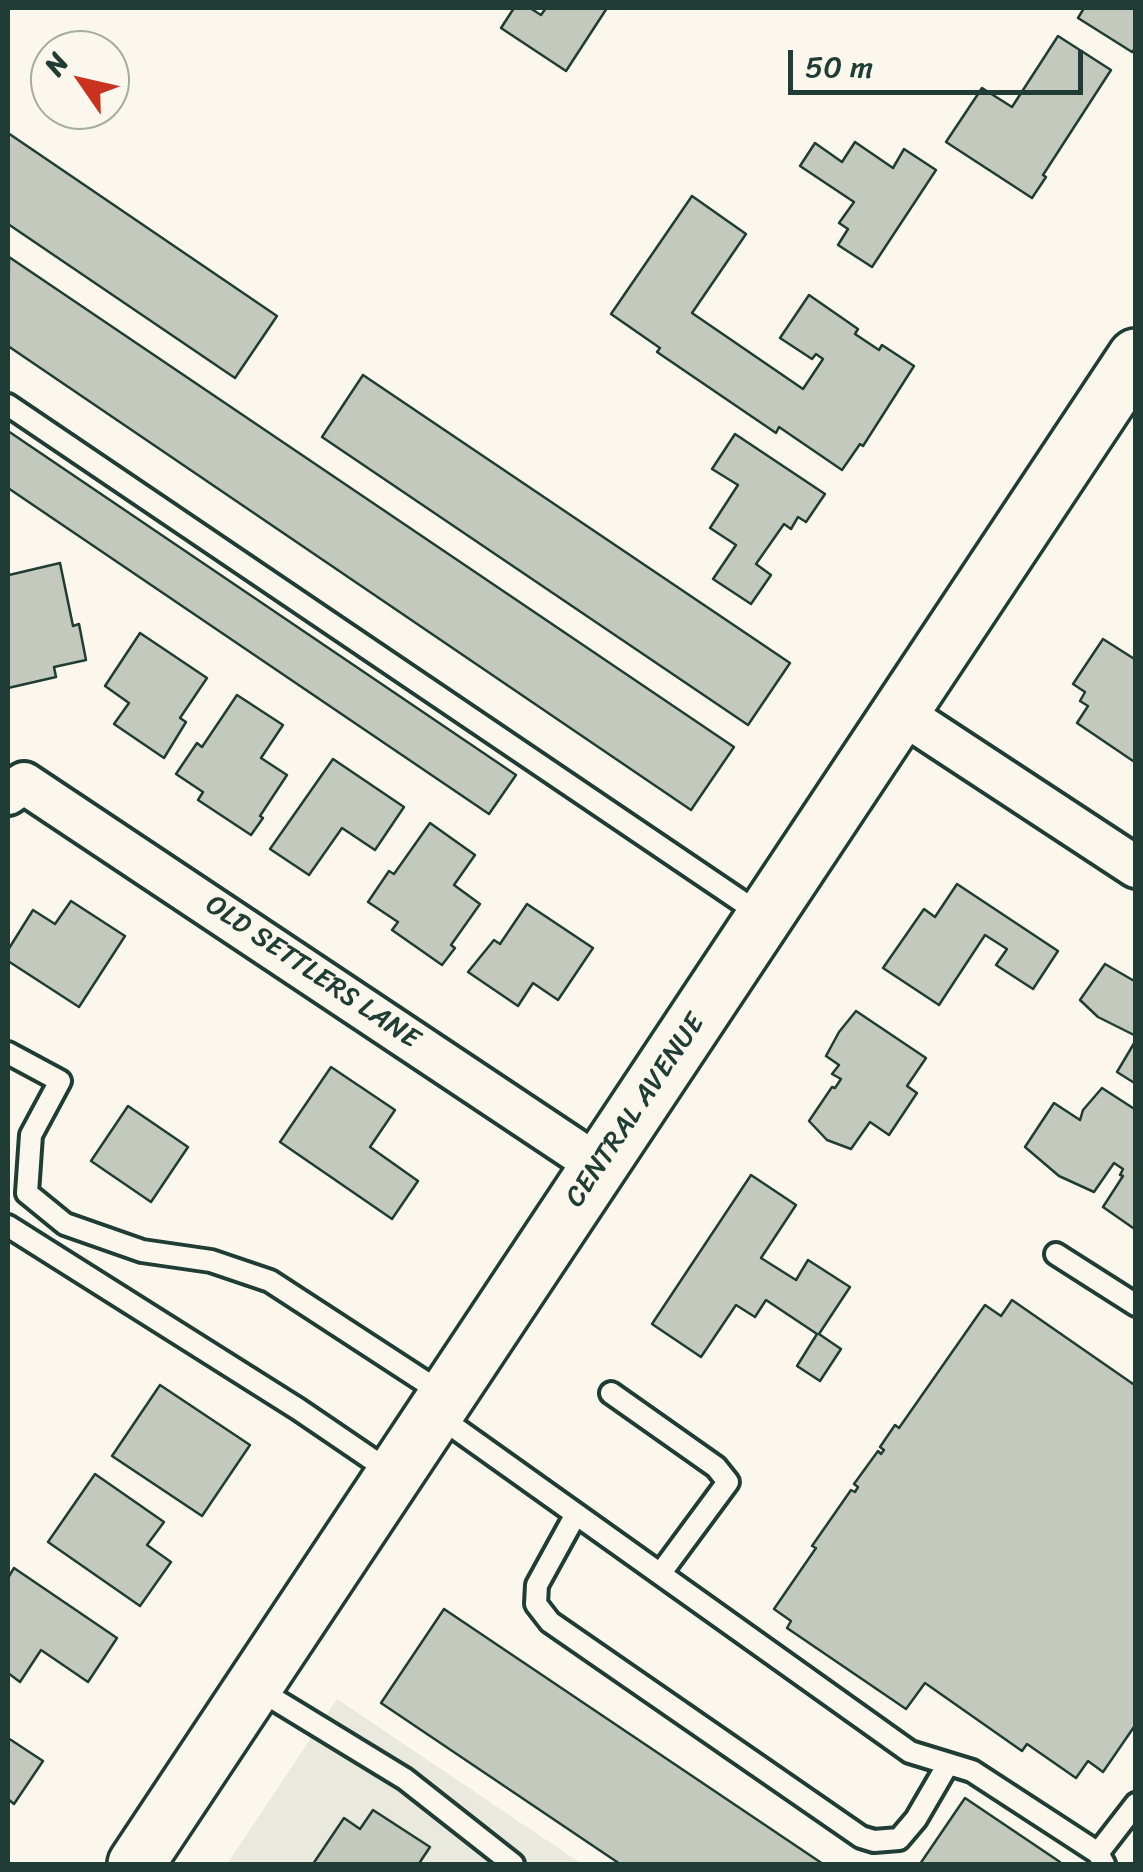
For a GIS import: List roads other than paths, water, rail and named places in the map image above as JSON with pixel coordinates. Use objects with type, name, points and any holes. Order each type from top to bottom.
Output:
[{"type":"main road","name":"CENTRAL AVENUE","points":[[136,1864],[1136,357]]},
{"type":"street","points":[[900,712],[1136,867]]},
{"type":"street","name":"OLD SETTLERS LANE","points":[[16,788],[599,1166]]},
{"type":"lane","points":[[8,405],[765,917]]},
{"type":"lane","points":[[8,1053],[60,1081],[31,1135],[26,1193],[65,1224],[142,1250],[211,1261],[270,1281],[441,1405],[576,1514],[910,1752],[972,1771],[1101,1859],[1136,1804]]},
{"type":"lane","points":[[8,1226],[298,1409],[394,1475]]},
{"type":"lane","points":[[1056,1254],[1136,1306]]},
{"type":"lane","points":[[611,1392],[716,1467],[728,1482],[660,1574]]},
{"type":"lane","points":[[576,1514],[537,1585],[536,1604],[550,1622],[861,1838],[899,1840],[948,1764]]},
{"type":"lane","points":[[254,1686],[406,1779],[514,1864]]}]
